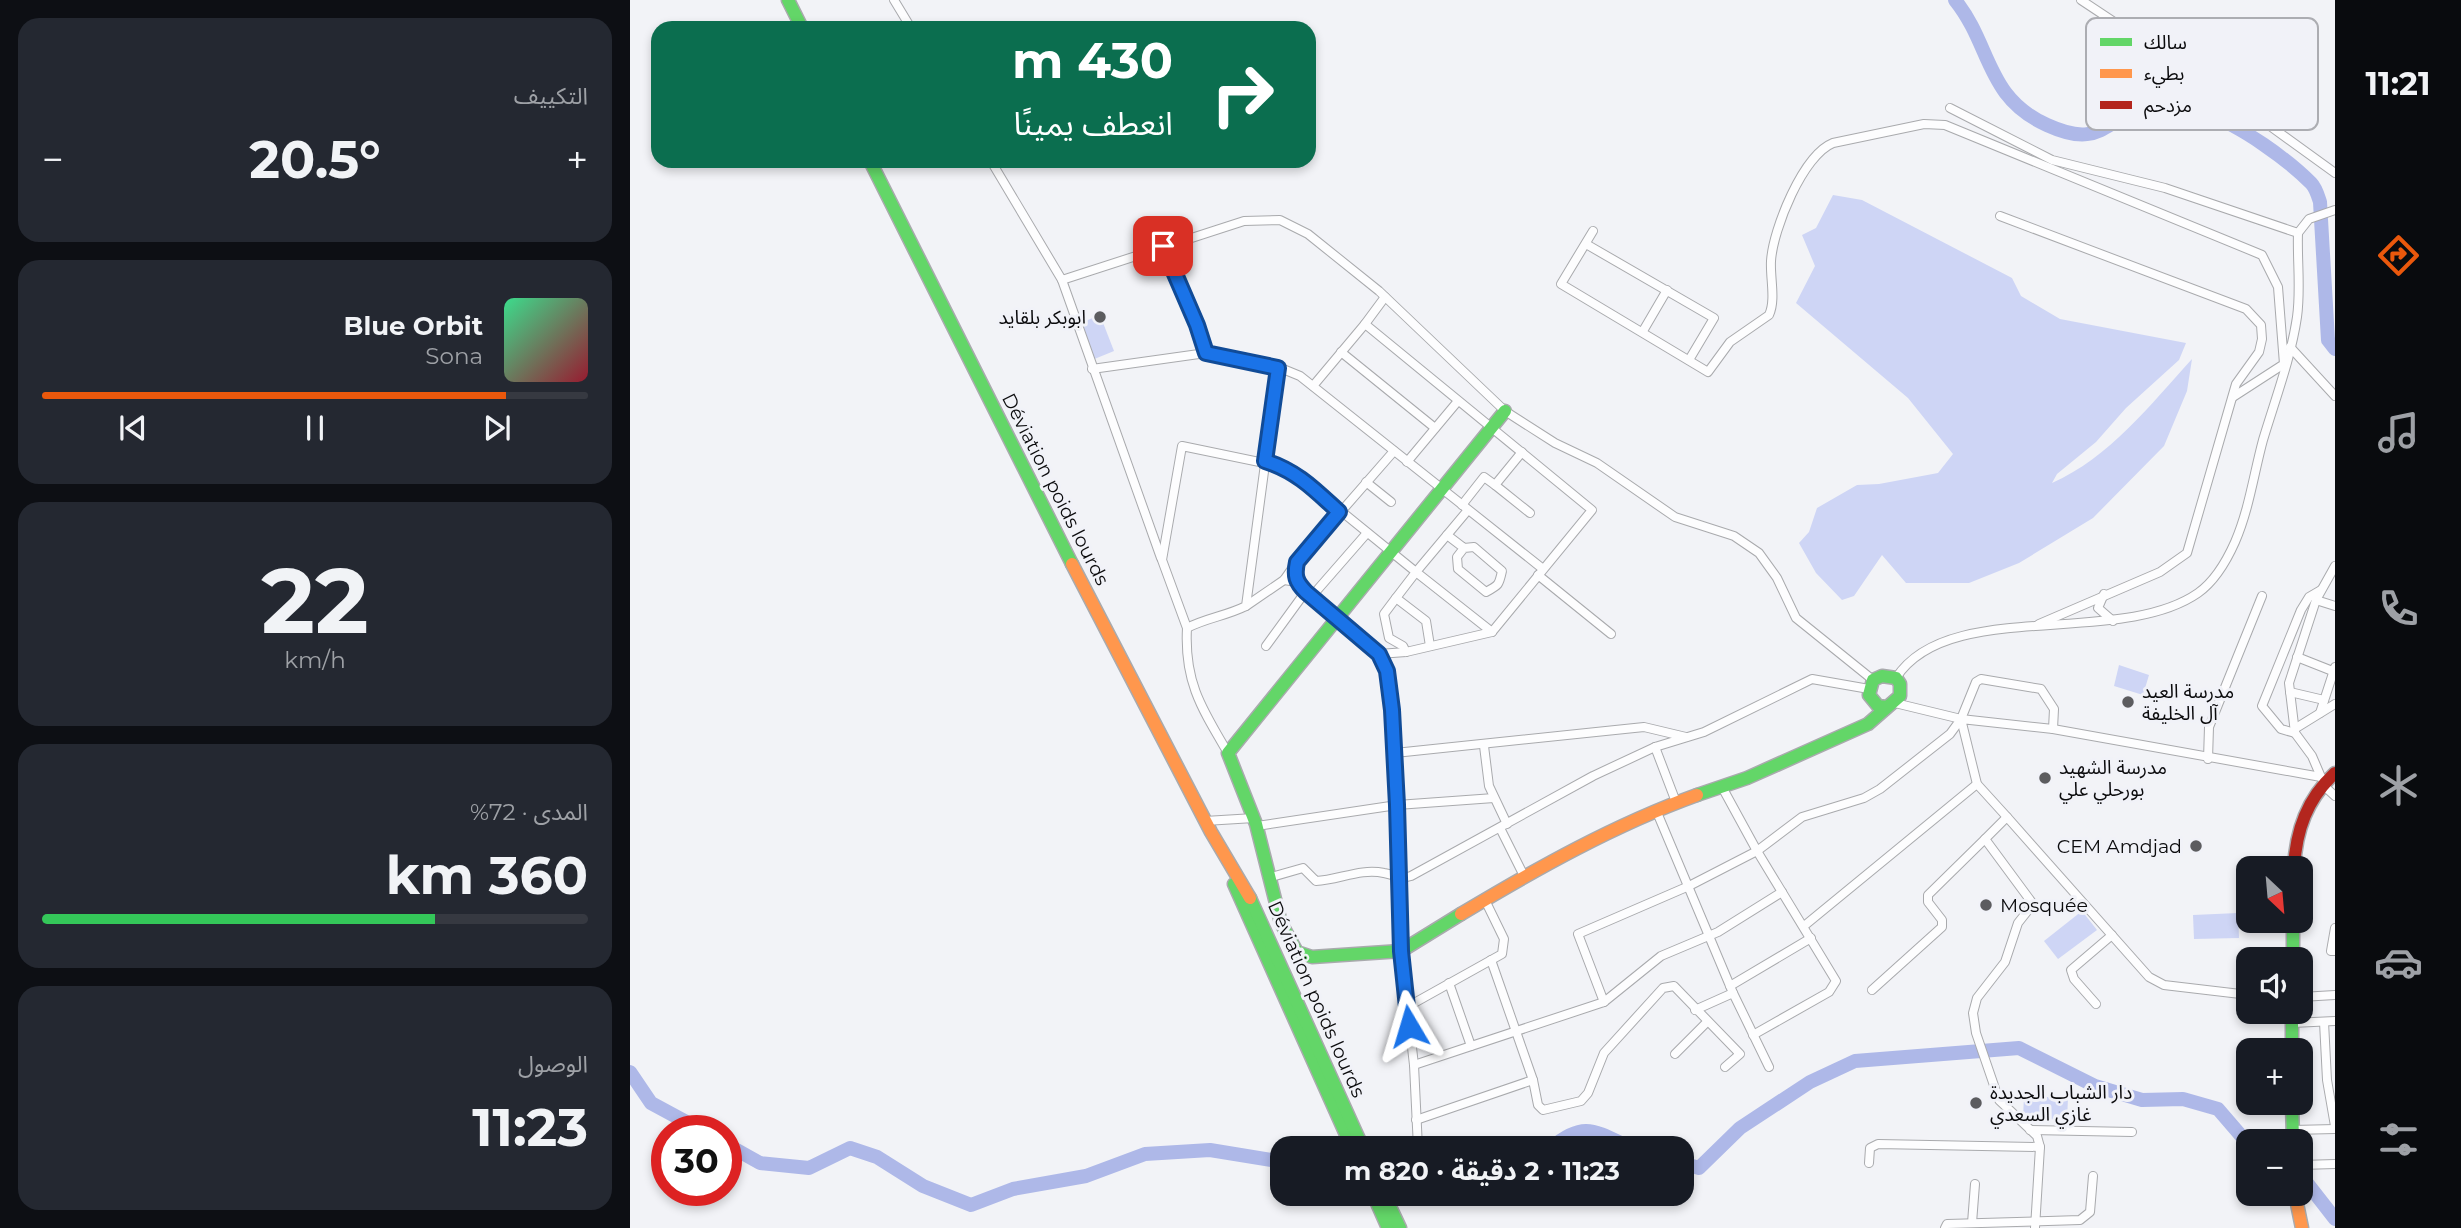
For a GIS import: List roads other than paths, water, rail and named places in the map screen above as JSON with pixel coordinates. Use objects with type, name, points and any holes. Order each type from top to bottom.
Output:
[{"type":"main road","points":[[788,0],[798,21]]},
{"type":"main road","name":"Déviation poids lourds","points":[[874,168],[1208,827],[1348,1136]]},
{"type":"main road","points":[[1505,411],[1228,753],[1256,822],[1268,878],[1297,952],[1312,957],[1401,951],[1524,876],[1656,810],[1723,787],[1868,724],[1880,717],[1891,705],[1901,687],[1896,678],[1882,676],[1871,685],[1874,703],[1891,705]]},
{"type":"main road","points":[[2295,856],[2297,833],[2308,804],[2326,779]]},
{"type":"main road","name":"Déviation poids lourds","points":[[1208,827],[1251,900],[1358,1136]]},
{"type":"main road","points":[[1378,1206],[1388,1228]]},
{"type":"main road","points":[[1390,1206],[1400,1228]]},
{"type":"main road","points":[[2297,1206],[2302,1228]]},
{"type":"street","points":[[894,0],[907,21]]},
{"type":"street","points":[[2081,0],[2108,18]]},
{"type":"street","points":[[1950,108],[2052,160],[2165,188],[2298,233]]},
{"type":"street","points":[[1593,231],[1561,284],[1708,372],[1730,342],[1769,316],[1777,228],[1791,195],[1822,148],[1847,139],[1935,123],[1964,132],[2262,255],[2278,288],[2284,364]]},
{"type":"street","points":[[2276,130],[2335,173]]},
{"type":"street","points":[[994,168],[1062,280],[1187,628],[1186,650],[1197,702],[1228,753]]},
{"type":"street","points":[[1896,678],[1908,662],[1945,641],[2034,626],[2113,621],[2159,612],[2199,593],[2213,580],[2236,540],[2290,347],[2300,297],[2298,233],[2309,219],[2335,210]]},
{"type":"street","points":[[2000,216],[2246,309],[2255,316],[2261,326],[2259,352],[2236,384],[2187,553],[2160,572],[2034,626]]},
{"type":"street","points":[[1062,280],[1244,221],[1280,220],[1308,234],[1385,297],[1505,411],[1555,443],[1597,463],[1675,517],[1725,533],[1746,544],[1769,564],[1796,618],[1871,685]]},
{"type":"street","points":[[1586,244],[1714,318],[1689,360]]},
{"type":"street","points":[[1163,246],[1206,353]]},
{"type":"street","points":[[1643,331],[1667,290]]},
{"type":"street","points":[[1313,386],[1385,297]]},
{"type":"street","points":[[1365,324],[1592,510],[1492,632],[1406,652],[1379,654]]},
{"type":"street","points":[[2290,347],[2335,396]]},
{"type":"street","points":[[1341,352],[1436,428]]},
{"type":"street","points":[[1092,369],[1206,353],[1278,368],[1300,376],[1465,507],[1611,634]]},
{"type":"street","points":[[2232,397],[2284,364]]},
{"type":"street","points":[[1245,606],[1278,368]]},
{"type":"street","points":[[1407,462],[1458,401]]},
{"type":"street","points":[[1161,560],[1182,446],[1265,461],[1288,468],[1300,476],[1339,512],[1492,632]]},
{"type":"street","points":[[1187,628],[1209,617],[1221,616],[1245,606],[1284,580],[1339,512],[1394,451]]},
{"type":"street","points":[[1495,485],[1522,452]]},
{"type":"street","points":[[1406,652],[1403,646],[1389,638],[1384,614],[1447,535],[1484,477],[1530,513]]},
{"type":"street","points":[[1366,482],[1391,502]]},
{"type":"street","points":[[1266,646],[1309,594],[1367,533]]},
{"type":"street","points":[[1447,535],[1464,548],[1474,547],[1503,570],[1502,580],[1496,589],[1486,592],[1458,569],[1457,557],[1464,548]]},
{"type":"street","points":[[1297,562],[1297,582]]},
{"type":"street","points":[[2335,566],[2316,600],[2297,657],[2290,692],[2296,730],[2335,796]]},
{"type":"street","points":[[1284,580],[1297,582],[1337,616],[1379,654],[1387,671],[1395,753],[1401,951],[1414,1065],[1417,1136]]},
{"type":"street","points":[[2323,589],[2312,594],[2301,610],[2262,706],[2281,729],[2296,730],[2335,704]]},
{"type":"street","points":[[2104,594],[2098,608],[2113,621]]},
{"type":"street","points":[[2208,759],[2209,727],[2263,596]]},
{"type":"street","points":[[1396,598],[1426,621],[1430,646]]},
{"type":"street","points":[[2316,600],[2335,606]]},
{"type":"street","points":[[2297,657],[2335,671],[2320,713]]},
{"type":"street","points":[[1268,878],[1303,868],[1316,881],[1360,872],[1384,873],[1400,879],[1593,776],[1656,747],[1704,732],[1812,679],[1871,685]]},
{"type":"street","points":[[1604,1002],[1578,933],[1689,886],[1757,851],[1802,817],[1864,798],[1880,789],[1950,734],[1961,719],[1976,682],[1991,679],[2041,689],[2054,709],[2053,729]]},
{"type":"street","points":[[2290,692],[2324,700]]},
{"type":"street","points":[[1891,705],[1961,719],[2053,729],[2326,779]]},
{"type":"street","points":[[1961,719],[1977,784],[2149,977],[2164,985],[2236,993]]},
{"type":"street","points":[[1395,753],[1484,746],[1584,731],[1644,727],[1687,737]]},
{"type":"street","points":[[1484,746],[1494,798],[1524,876]]},
{"type":"street","points":[[1656,747],[1676,802]]},
{"type":"street","points":[[1804,926],[1977,784]]},
{"type":"street","points":[[1723,787],[1757,851],[1836,981],[1835,987],[1752,1035]]},
{"type":"street","points":[[1208,827],[1397,805],[1494,798]]},
{"type":"street","points":[[1656,810],[1752,1035],[1769,1067]]},
{"type":"street","points":[[1872,990],[1942,927],[1942,920],[1928,902],[1928,895],[2007,817]]},
{"type":"street","points":[[1985,839],[2033,904],[2018,923],[2000,970],[1977,998],[1973,1013],[1976,1033],[1999,1100],[2037,1136],[2040,1147],[2035,1225]]},
{"type":"street","points":[[1414,1065],[1604,1002],[1661,956],[1709,936],[1782,892]]},
{"type":"street","points":[[1407,1007],[1491,960],[1505,948],[1485,900]]},
{"type":"street","points":[[2335,928],[2331,951],[2335,951]]},
{"type":"street","points":[[2096,1004],[2074,979],[2071,970],[2112,935]]},
{"type":"street","points":[[1695,1010],[1811,938]]},
{"type":"street","points":[[1491,960],[1533,1080],[1538,1105],[1542,1110],[1581,1101],[1588,1093],[1604,1053],[1663,988],[1674,986],[1740,1054],[1725,1067]]},
{"type":"street","points":[[1449,983],[1471,1046]]},
{"type":"street","points":[[2313,996],[2335,995]]},
{"type":"street","points":[[2313,1020],[2335,1021]]},
{"type":"street","points":[[1675,1054],[1707,1022]]},
{"type":"street","points":[[2313,1131],[2335,1127],[2327,1080],[2324,1022]]},
{"type":"street","points":[[1416,1121],[1533,1080]]},
{"type":"street","points":[[2029,1130],[2132,1132]]},
{"type":"street","points":[[1869,1163],[1870,1148],[1878,1144],[2040,1147]]},
{"type":"street","points":[[2313,1165],[2335,1164]]},
{"type":"street","points":[[1945,1228],[1947,1224],[2035,1225],[2086,1218],[2090,1212],[2093,1176]]},
{"type":"street","points":[[1972,1223],[1975,1184]]},
{"type":"waterway","points":[[1955,0],[1967,17],[2000,85],[2012,100],[2047,125],[2066,132],[2081,134],[2100,130]]},
{"type":"waterway","points":[[2240,130],[2277,154],[2314,187],[2320,202],[2328,340],[2335,349]]},
{"type":"waterway","points":[[1694,1167],[1699,1168],[1740,1128],[1810,1082],[1855,1061],[2019,1048],[2095,1086],[2142,1100],[2183,1099],[2218,1109],[2236,1130]]},
{"type":"waterway","points":[[630,1072],[651,1103],[673,1115]]},
{"type":"waterway","points":[[1568,1136],[1581,1131],[1606,1136]]},
{"type":"waterway","points":[[742,1153],[760,1163],[809,1168],[850,1148],[877,1157],[923,1186],[971,1205],[1013,1189],[1086,1176],[1145,1154],[1210,1150],[1270,1160]]},
{"type":"waterway","points":[[2313,1191],[2335,1219]]},
{"type":"place","name":"ابوبكر بلقايد","points":[[1100,317]]},
{"type":"place","name":"مدرسة العيد آل الخليفة","points":[[2128,702]]},
{"type":"place","name":"مدرسة الشهيد بورحلي علي","points":[[2045,778]]},
{"type":"place","name":"CEM Amdjad","points":[[2196,846]]},
{"type":"place","name":"Mosquée","points":[[1986,905]]},
{"type":"place","name":"دار الشباب الجديدة غازي السعدي","points":[[1976,1103]]}]
